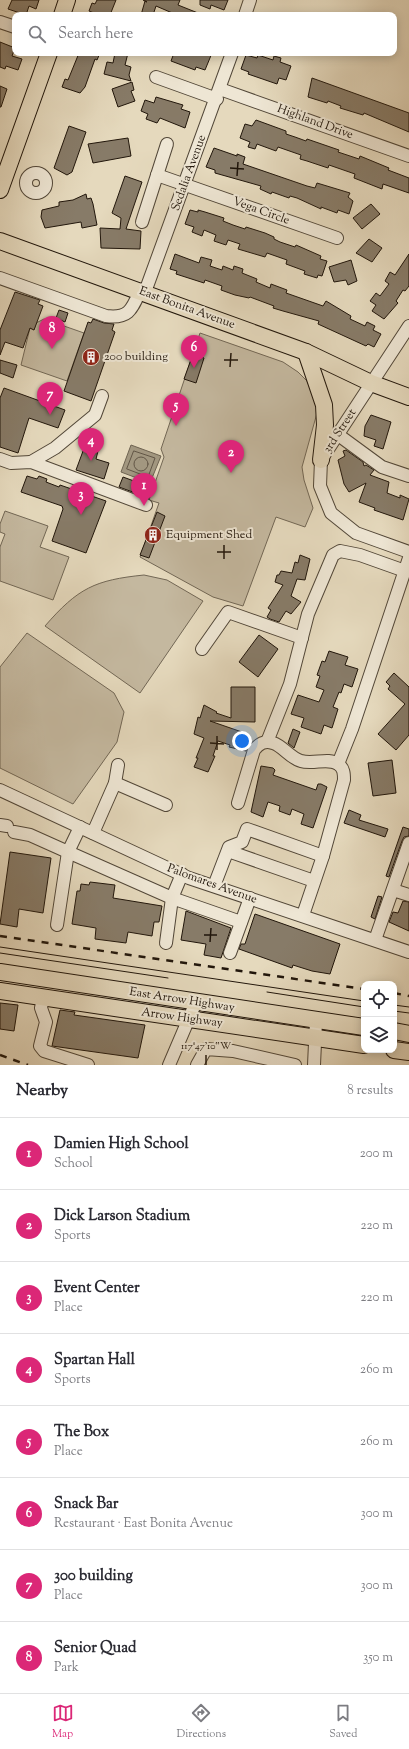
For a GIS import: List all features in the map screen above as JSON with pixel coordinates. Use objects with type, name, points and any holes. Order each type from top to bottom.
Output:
[{"type":"main road","points":[[63,12],[68,0]]},
{"type":"main road","points":[[0,190],[3,172],[48,56]]},
{"type":"main road","name":"East Bonita Avenue","points":[[0,241],[142,291],[306,352],[371,383],[409,397]]},
{"type":"main road","points":[[306,352],[324,405],[325,425],[321,460]]},
{"type":"main road","name":"East Arrow Highway","points":[[0,972],[361,1027]]},
{"type":"main road","name":"Arrow Highway","points":[[0,991],[361,1045]]},
{"type":"main road","points":[[397,1032],[409,1034]]},
{"type":"main road","points":[[397,1050],[409,1052]]},
{"type":"street","points":[[246,12],[250,0]]},
{"type":"street","points":[[0,22],[12,26]]},
{"type":"street","name":"Sedalia Avenue","points":[[0,278],[106,316],[118,318],[125,315],[133,306],[142,291],[185,184],[231,56]]},
{"type":"street","name":"Highland Drive","points":[[156,77],[218,94],[409,156]]},
{"type":"street","points":[[142,222],[167,144]]},
{"type":"street","points":[[3,172],[26,180]]},
{"type":"street","name":"Vega Circle","points":[[157,175],[337,238]]},
{"type":"street","name":"3rd Street","points":[[409,326],[321,460],[320,486],[331,512],[356,533],[409,552]]},
{"type":"street","points":[[31,462],[55,448],[95,415],[102,396]]},
{"type":"street","points":[[337,434],[382,466],[409,476]]},
{"type":"street","points":[[0,459],[11,462],[31,462],[146,505]]},
{"type":"street","points":[[267,742],[290,684],[308,614],[333,555],[340,551],[360,555],[405,571]]},
{"type":"street","points":[[338,764],[352,729],[409,558]]},
{"type":"street","points":[[202,649],[228,612],[302,638]]},
{"type":"street","points":[[238,803],[254,750],[260,744],[267,742],[274,743],[289,755],[300,761],[310,763],[330,761],[338,764],[344,770],[344,780],[303,915]]},
{"type":"street","points":[[93,833],[115,783],[118,765]]},
{"type":"street","points":[[115,783],[166,805]]},
{"type":"street","name":"Palomares Avenue","points":[[0,790],[182,874],[409,952]]},
{"type":"street","points":[[57,925],[68,852],[80,827]]},
{"type":"street","points":[[7,828],[30,835],[172,898],[241,922]]},
{"type":"street","points":[[214,886],[228,849],[242,842],[247,829],[322,856]]},
{"type":"street","points":[[375,940],[409,843]]},
{"type":"street","points":[[228,849],[314,881]]},
{"type":"street","points":[[166,943],[172,898],[182,874]]},
{"type":"street","points":[[393,890],[409,896]]},
{"type":"street","points":[[230,953],[250,898]]},
{"type":"street","points":[[43,997],[41,1008],[46,1022],[40,1046],[44,1051],[88,1065]]},
{"type":"street","points":[[169,1065],[196,1002]]},
{"type":"street","points":[[314,1065],[316,1021]]},
{"type":"street","points":[[196,1065],[206,1049],[232,1051],[274,1063],[296,1065]]},
{"type":"shaded area","points":[[44,319],[84,333],[67,381],[21,365],[30,328],[34,330],[36,323]]},
{"type":"shaded area","points":[[200,333],[283,362],[298,372],[307,381],[316,402],[317,413],[302,467],[304,480],[313,508],[305,527],[276,517],[243,606],[213,597],[140,557],[159,503],[149,500],[164,457],[161,449]]},
{"type":"shaded area","points":[[5,511],[48,526],[40,547],[69,557],[53,600],[0,581],[0,547],[5,534],[0,532],[0,524]]},
{"type":"shaded area","points":[[144,575],[167,580],[203,601],[140,693],[45,626],[78,594],[88,588],[112,580]]},
{"type":"shaded area","points":[[27,633],[114,693],[124,712],[117,742],[73,804],[0,768],[0,667]]},
{"type":"water","points":[[131,445],[161,456],[150,483],[121,472]]},
{"type":"building","points":[[12,0],[39,0],[36,9],[29,6],[27,12],[17,12],[8,9]]},
{"type":"building","points":[[97,0],[116,0],[111,12],[89,11],[92,3],[95,4]]},
{"type":"building","points":[[143,0],[180,0],[178,5],[196,12],[170,12],[156,6],[154,12],[142,12],[145,1]]},
{"type":"building","points":[[200,0],[228,0],[224,10],[211,5],[210,9],[200,5]]},
{"type":"building","points":[[0,42],[12,47],[12,56],[22,59],[18,70],[6,66],[5,69],[0,67]]},
{"type":"building","points":[[78,56],[99,56],[97,60],[95,59],[85,87],[80,93],[62,87],[65,79],[68,80]]},
{"type":"building","points":[[114,56],[127,56],[125,65],[131,67],[129,75],[131,81],[104,74],[107,62],[113,63]]},
{"type":"building","points":[[173,56],[211,56],[205,70],[196,67],[195,70],[171,61]]},
{"type":"building","points":[[246,56],[257,58],[258,56],[261,56],[273,60],[274,56],[281,58],[280,62],[291,66],[286,80],[279,78],[277,84],[248,74],[249,72],[241,69]]},
{"type":"building","points":[[312,78],[409,113],[409,132],[364,113],[363,115],[340,108],[341,106],[328,101],[327,103],[308,97]]},
{"type":"building","points":[[132,82],[134,90],[131,91],[135,101],[118,107],[112,89]]},
{"type":"building","points":[[0,86],[7,89],[1,107],[0,107]]},
{"type":"building","points":[[156,97],[183,105],[181,109],[190,112],[185,128],[160,118],[157,123],[146,119],[148,114],[141,111],[145,100],[154,103]]},
{"type":"building","points":[[256,120],[286,131],[286,134],[306,141],[307,139],[339,150],[338,152],[359,159],[360,156],[389,168],[388,170],[409,178],[409,193],[383,184],[382,189],[354,178],[355,174],[329,165],[328,168],[300,159],[301,155],[278,147],[276,151],[257,144],[255,149],[248,147],[250,142],[240,138],[245,124],[252,126]]},
{"type":"building","points":[[69,126],[86,132],[72,172],[67,175],[54,168]]},
{"type":"building","points":[[128,138],[131,156],[93,163],[88,144]]},
{"type":"building","points":[[214,148],[237,156],[237,154],[245,157],[243,164],[307,186],[315,188],[317,183],[350,193],[348,197],[353,201],[349,214],[338,210],[337,213],[321,207],[321,209],[290,196],[289,198],[272,192],[271,194],[260,189],[261,186],[215,173],[215,170],[206,167]]},
{"type":"building","points":[[125,176],[142,182],[126,229],[141,231],[140,249],[101,248],[100,228],[120,229],[121,218],[112,213]]},
{"type":"building","points":[[86,194],[87,199],[91,198],[97,225],[82,228],[81,222],[45,228],[41,217],[42,210],[59,206],[59,202],[73,200]]},
{"type":"building","points":[[371,204],[380,214],[362,229],[353,218]]},
{"type":"building","points":[[190,210],[198,212],[198,210],[224,218],[223,221],[233,225],[245,229],[246,227],[265,233],[274,237],[274,239],[280,242],[295,247],[296,245],[321,256],[320,259],[327,261],[322,276],[318,275],[317,278],[304,274],[305,271],[286,264],[287,260],[267,253],[265,257],[238,249],[240,244],[228,240],[226,245],[214,241],[216,235],[204,230],[202,236],[192,232],[194,227],[185,224]]},
{"type":"building","points":[[369,239],[382,248],[372,262],[356,253]]},
{"type":"building","points":[[175,254],[199,263],[201,257],[212,260],[210,266],[222,270],[223,266],[233,270],[234,266],[243,269],[242,273],[257,279],[256,282],[270,288],[271,284],[287,290],[286,293],[323,306],[326,301],[351,316],[350,319],[365,326],[367,322],[375,326],[373,330],[381,334],[374,347],[368,344],[366,346],[318,324],[319,321],[273,308],[274,306],[250,297],[235,295],[221,290],[222,286],[205,280],[204,283],[176,274],[177,271],[170,269]]},
{"type":"building","points":[[409,254],[409,286],[405,291],[403,290],[396,301],[398,303],[384,319],[372,311],[376,305],[370,301],[376,293],[380,296],[389,284],[385,281],[390,272],[395,275]]},
{"type":"building","points":[[351,260],[357,281],[348,285],[346,280],[334,282],[329,267]]},
{"type":"building","points":[[15,292],[40,300],[38,304],[43,306],[34,330],[30,328],[23,348],[5,342],[0,355],[0,330]]},
{"type":"building","points":[[59,310],[68,313],[65,322],[56,318]]},
{"type":"building","name":"200 building","points":[[93,319],[104,323],[114,324],[112,330],[115,332],[91,401],[64,391],[88,322],[91,323]]},
{"type":"building","points":[[193,354],[204,358],[196,383],[184,379]]},
{"type":"building","points":[[0,360],[17,365],[13,378],[0,373]]},
{"type":"building","points":[[4,388],[65,410],[58,428],[29,418],[18,453],[0,447],[0,398]]},
{"type":"building","points":[[371,415],[391,422],[383,449],[374,446],[376,440],[364,436],[365,426]]},
{"type":"building","points":[[86,443],[99,447],[96,459],[109,463],[104,479],[76,470]]},
{"type":"building","points":[[346,450],[363,462],[364,466],[366,465],[374,470],[370,475],[389,482],[387,493],[400,498],[400,495],[409,499],[403,520],[374,510],[375,508],[359,502],[366,483],[349,492],[344,484],[338,460],[345,456],[343,451]]},
{"type":"building","points":[[27,476],[37,479],[39,476],[47,479],[46,482],[59,487],[60,485],[106,501],[86,553],[52,541],[63,509],[62,506],[21,492]]},
{"type":"building","points":[[123,477],[153,488],[149,498],[119,487]]},
{"type":"building","name":"Equipment Shed","points":[[157,512],[165,516],[149,558],[140,555]]},
{"type":"building","points":[[300,555],[310,559],[305,580],[297,579],[291,596],[301,602],[291,614],[286,611],[279,622],[270,619],[267,617],[271,610],[268,608],[283,585],[275,582],[277,575],[279,575],[281,571],[292,573],[295,562],[298,563]]},
{"type":"building","points":[[259,635],[278,649],[258,677],[239,662]]},
{"type":"building","points":[[329,651],[348,657],[345,665],[358,669],[352,687],[344,684],[341,693],[339,692],[333,707],[338,709],[332,728],[324,725],[321,734],[301,727],[304,718],[291,714],[298,695],[319,702],[324,690],[316,687],[320,676],[317,675],[322,661],[325,662]]},
{"type":"building","points":[[394,673],[409,687],[409,735],[396,750],[378,734],[405,704],[388,689],[390,686],[386,682]]},
{"type":"building","points":[[231,687],[255,687],[255,722],[210,721],[242,732],[242,734],[250,737],[246,751],[229,747],[230,745],[218,741],[213,756],[215,756],[208,772],[194,767],[204,738],[194,734],[198,717],[200,718],[204,705],[217,712],[216,713],[231,718]]},
{"type":"building","points":[[293,729],[300,732],[294,748],[288,743]]},
{"type":"building","points":[[392,760],[396,793],[373,796],[368,763]]},
{"type":"building","points":[[261,766],[273,768],[275,770],[273,775],[316,790],[318,784],[327,787],[313,828],[301,824],[304,814],[292,809],[290,815],[279,811],[280,806],[268,802],[263,817],[251,812]]},
{"type":"building","points":[[349,810],[361,815],[359,820],[388,829],[385,837],[344,823]]},
{"type":"building","points":[[403,827],[409,829],[409,836],[404,837],[402,841],[389,877],[386,876]]},
{"type":"building","points":[[10,852],[51,858],[43,913],[19,909],[17,927],[0,924]]},
{"type":"building","points":[[90,882],[115,885],[113,898],[162,906],[159,922],[154,922],[152,936],[128,932],[126,943],[95,939],[96,928],[72,924],[77,891],[80,891],[81,884],[89,885]]},
{"type":"building","points":[[378,896],[382,897],[375,919],[371,917]]},
{"type":"building","points":[[403,901],[409,902],[409,931],[389,922],[393,912],[398,913]]},
{"type":"building","points":[[186,911],[231,928],[221,958],[204,955],[206,944],[181,940]]},
{"type":"building","points":[[255,914],[340,944],[330,974],[312,971],[293,965],[292,968],[239,949],[241,944],[245,944]]},
{"type":"building","points":[[0,1003],[18,1005],[14,1031],[0,1029]]},
{"type":"building","points":[[60,1010],[75,1012],[74,1015],[145,1025],[138,1058],[52,1046]]},
{"type":"tram line","points":[[0,947],[361,1001]]},
{"type":"tram line","points":[[0,953],[168,978]]},
{"type":"tram line","points":[[267,992],[361,1007]]},
{"type":"tram line","points":[[397,1005],[409,1007]]},
{"type":"tram line","points":[[397,1011],[409,1013]]},
{"type":"railway","points":[[0,936],[361,989]]},
{"type":"railway","points":[[397,994],[409,996]]},
{"type":"railway","points":[[0,1055],[28,1065]]},
{"type":"place","name":"Senior Quad","points":[[52,349]]},
{"type":"place","name":"200 building","points":[[91,357]]},
{"type":"place","name":"Snack Bar","points":[[194,368]]},
{"type":"place","name":"300 building","points":[[50,415]]},
{"type":"place","name":"The Box","points":[[176,426]]},
{"type":"place","name":"Spartan Hall","points":[[91,461]]},
{"type":"place","name":"Dick Larson Stadium","points":[[231,473]]},
{"type":"place","name":"Damien High School","points":[[144,506]]},
{"type":"place","name":"Event Center","points":[[81,515]]},
{"type":"place","name":"Equipment Shed","points":[[153,535]]}]
